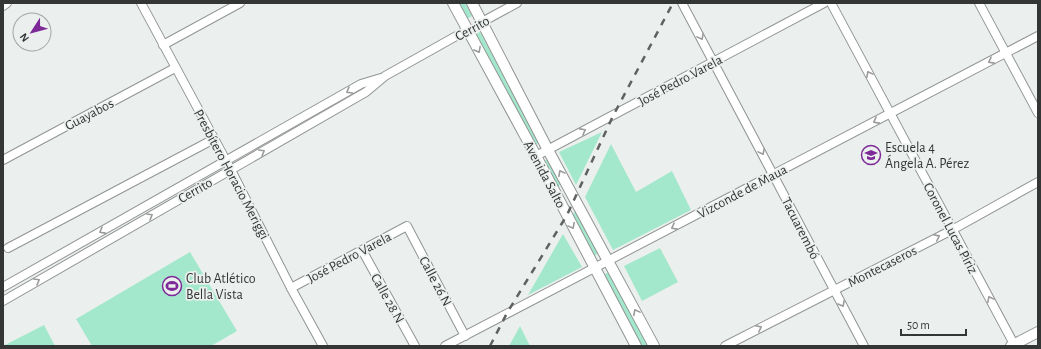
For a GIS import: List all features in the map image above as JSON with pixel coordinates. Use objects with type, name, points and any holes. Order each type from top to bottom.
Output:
[{"type":"street","points":[[3,6],[7,3]]},
{"type":"street","name":"Presbítero Horacio Meriggi","points":[[141,3],[231,170],[291,288],[323,346]]},
{"type":"street","points":[[163,45],[240,3]]},
{"type":"street","name":"Avenida Salto","points":[[453,3],[536,156],[636,346]]},
{"type":"street","name":"Avenida Salto","points":[[472,3],[548,150],[609,260],[654,346]]},
{"type":"street","name":"Cerrito","points":[[3,301],[366,92],[385,76],[517,3]]},
{"type":"street","name":"Tacuarembó","points":[[682,3],[864,346]]},
{"type":"street","name":"José Pedro Varela","points":[[536,156],[824,3]]},
{"type":"street","name":"Coronel Lucas Píriz","points":[[831,3],[1014,346]]},
{"type":"street","points":[[979,3],[1038,113]]},
{"type":"street","name":"Vizconde de Maua","points":[[448,345],[1038,36]]},
{"type":"street","name":"Guayabos","points":[[3,160],[175,68]]},
{"type":"street","name":"Cerrito","points":[[3,287],[361,84],[385,76]]},
{"type":"street","points":[[8,248],[214,139]]},
{"type":"street","name":"Montecaseros","points":[[725,346],[952,230],[1038,182]]},
{"type":"street","name":"José Pedro Varela","points":[[291,288],[407,226]]},
{"type":"street","name":"Calle 26 N","points":[[407,226],[465,336]]},
{"type":"street","name":"Calle 28 N","points":[[362,250],[415,346]]},
{"type":"street","points":[[1014,346],[1038,332]]},
{"type":"green space","points":[[458,3],[465,3],[472,16],[467,19]]},
{"type":"green space","points":[[480,32],[540,142],[535,145],[474,35]]},
{"type":"green space","points":[[602,132],[576,185],[559,152]]},
{"type":"green space","points":[[611,144],[636,192],[672,171],[691,210],[613,250],[585,197]]},
{"type":"green space","points":[[549,159],[561,182],[558,189],[544,161]]},
{"type":"green space","points":[[576,209],[599,253],[594,256],[572,216]]},
{"type":"green space","points":[[563,234],[582,267],[528,295]]},
{"type":"green space","points":[[660,248],[678,282],[642,301],[624,266]]},
{"type":"green space","name":"Club Atlético Bella Vista","points":[[190,252],[237,331],[211,346],[92,346],[76,319]]},
{"type":"green space","points":[[609,272],[648,346],[640,346],[603,275]]},
{"type":"green space","points":[[44,325],[55,346],[3,346]]},
{"type":"green space","points":[[520,326],[530,346],[509,346]]},
{"type":"railway","points":[[490,346],[507,313],[567,215],[613,116],[673,3]]},
{"type":"place","name":"Escuela 4 Ángela A. Pérez","points":[[871,155]]},
{"type":"place","name":"Club Atlético Bella Vista","points":[[172,286]]}]
